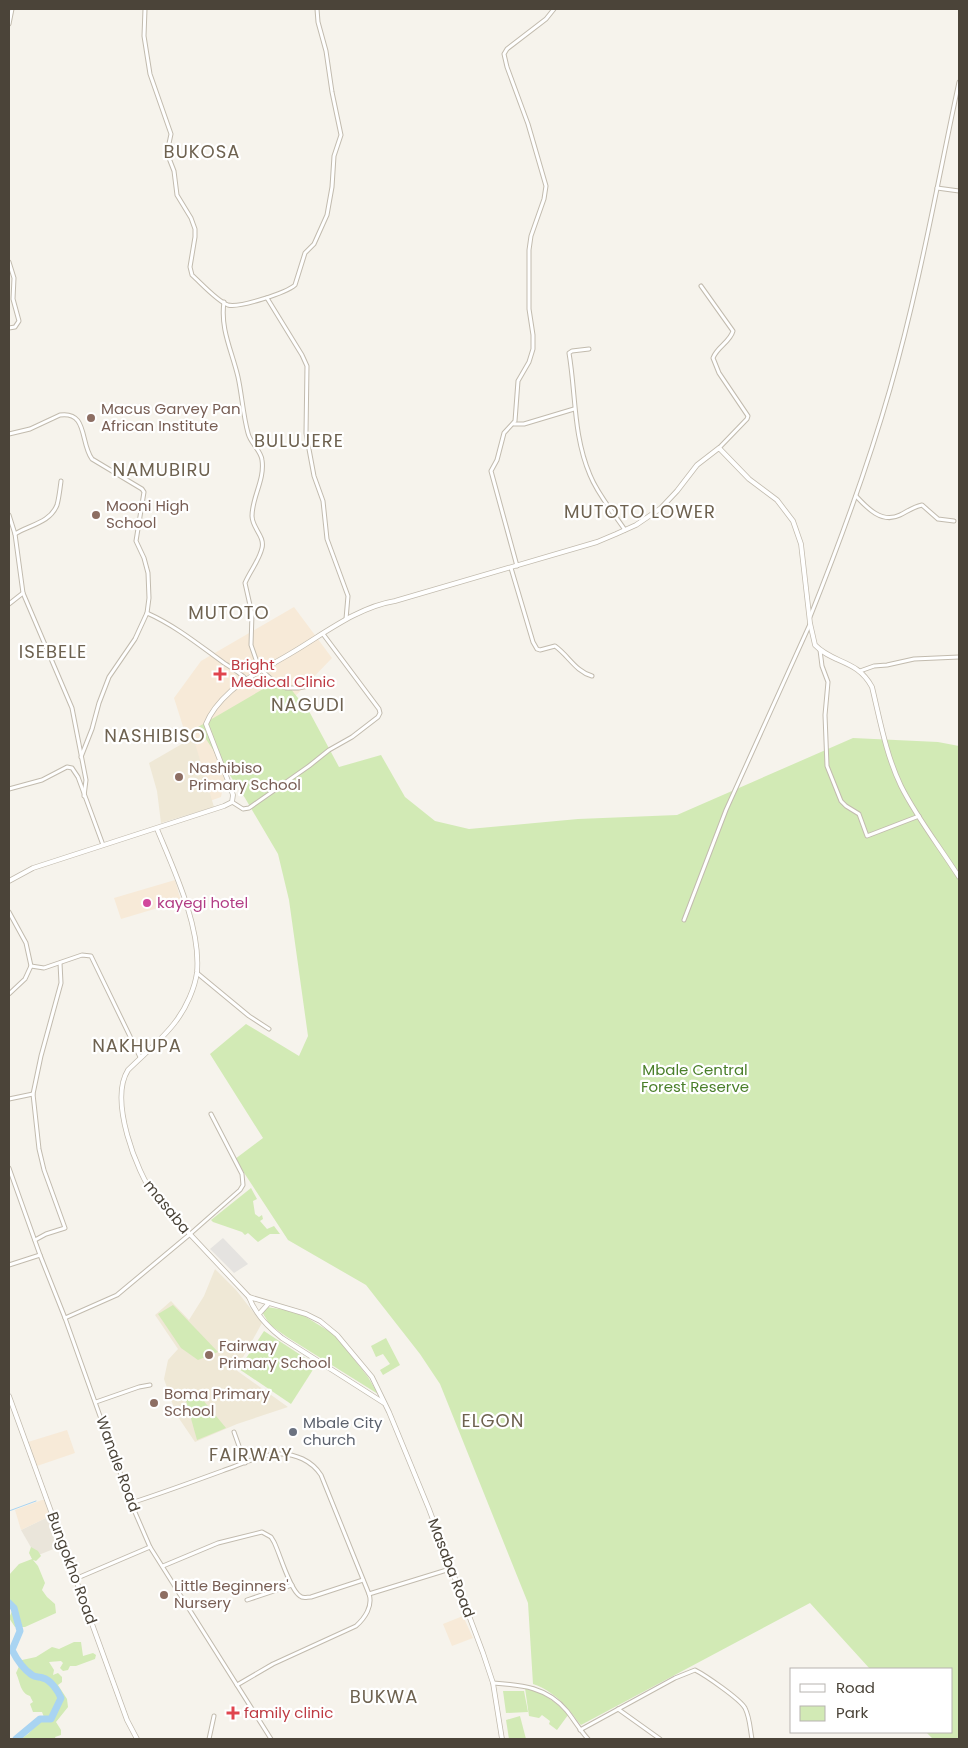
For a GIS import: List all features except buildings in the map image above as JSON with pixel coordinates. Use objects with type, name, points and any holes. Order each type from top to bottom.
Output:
[{"type":"street","points":[[9,24],[12,9]]},
{"type":"street","points":[[145,9],[144,36],[150,74],[171,134],[168,155],[174,171],[177,195],[191,218],[195,229],[189,270],[192,275],[224,302],[236,306],[267,298],[291,289],[297,282],[305,253],[314,244],[326,218],[332,187],[333,160],[342,132],[334,100],[326,51],[318,22],[317,9]]},
{"type":"street","points":[[514,424],[518,381],[529,362],[533,347],[529,309],[530,243],[546,186],[528,124],[504,54],[507,49],[546,19],[554,9]]},
{"type":"street","points":[[810,618],[856,496],[890,388],[919,274],[959,82]]},
{"type":"street","points":[[937,188],[959,191]]},
{"type":"street","points":[[9,262],[14,278],[14,299],[19,321],[15,327],[9,328]]},
{"type":"street","points":[[232,802],[233,795],[230,786],[206,724],[209,716],[218,704],[246,679],[378,604],[395,601],[476,576],[518,566],[597,542],[625,530],[661,508],[697,465],[719,448],[748,419],[748,416],[719,373],[713,358],[732,335],[733,331],[701,286]]},
{"type":"street","points":[[267,298],[302,354],[307,366],[306,433],[314,476],[323,501],[326,539],[348,596],[346,621]]},
{"type":"street","points":[[224,302],[222,323],[238,377],[248,434],[262,457],[261,476],[252,515],[253,522],[261,538],[262,546],[261,553],[245,583],[252,614],[252,650],[257,665],[279,685],[286,688],[298,688],[324,683]]},
{"type":"street","points":[[590,349],[569,354],[578,440],[590,477],[625,530]]},
{"type":"street","points":[[518,566],[491,475],[504,433],[514,424],[524,424],[574,409]]},
{"type":"street","points":[[9,434],[26,430],[60,415],[65,414],[75,418],[80,423],[88,453],[92,459],[142,489],[143,495],[136,541],[144,558],[148,573],[149,598],[147,613],[135,638],[110,676],[81,757]]},
{"type":"street","points":[[719,448],[749,479],[777,500],[793,521],[802,550],[810,623],[814,642],[820,649],[860,670],[872,687],[888,750],[901,786],[959,876]]},
{"type":"street","points":[[15,534],[45,520],[51,515],[57,506],[61,482]]},
{"type":"street","points":[[856,496],[867,508],[879,516],[895,517],[916,506],[922,506],[938,519],[954,521]]},
{"type":"street","points":[[9,515],[15,534],[23,593],[72,708],[86,780],[84,796]]},
{"type":"street","points":[[511,568],[533,642],[537,649],[555,646],[576,668],[592,676]]},
{"type":"street","points":[[9,604],[23,593]]},
{"type":"street","points":[[147,613],[170,624],[238,671],[246,679]]},
{"type":"street","points":[[684,920],[726,810],[810,623]]},
{"type":"street","points":[[232,802],[243,809],[248,808],[378,717],[379,709],[323,634]]},
{"type":"street","points":[[820,649],[822,666],[828,682],[825,715],[827,766],[841,801],[858,814],[867,836],[919,816]]},
{"type":"street","points":[[860,670],[914,659],[959,657]]},
{"type":"street","points":[[9,789],[42,780],[67,767],[72,768],[76,772],[103,845]]},
{"type":"street","points":[[9,881],[29,869],[157,829],[232,802]]},
{"type":"street","name":"masaba","points":[[157,829],[189,914],[194,936],[197,973],[190,995],[176,1021],[128,1070],[123,1081],[125,1126],[134,1159],[144,1181],[155,1197],[249,1297]]},
{"type":"street","points":[[9,912],[26,943],[31,966],[24,979],[9,994]]},
{"type":"street","points":[[31,966],[44,968],[82,955],[91,956],[140,1057]]},
{"type":"street","points":[[35,1240],[65,1228],[42,1163],[33,1094],[41,1056],[61,983],[60,963]]},
{"type":"street","points":[[197,973],[249,1016],[269,1029]]},
{"type":"street","points":[[9,1099],[33,1094]]},
{"type":"street","points":[[66,1318],[116,1295],[240,1190],[243,1185],[242,1174],[211,1114]]},
{"type":"street","name":"Wanale Road","points":[[9,1168],[40,1254],[66,1318],[131,1503],[150,1547],[271,1739]]},
{"type":"street","points":[[9,1265],[40,1254]]},
{"type":"street","points":[[249,1297],[270,1329],[384,1402]]},
{"type":"street","name":"Masaba Road","points":[[249,1297],[306,1314],[320,1321],[337,1334],[372,1377],[429,1509],[493,1683],[502,1739]]},
{"type":"street","points":[[259,1314],[268,1304]]},
{"type":"street","points":[[96,1402],[150,1385]]},
{"type":"street","name":"Bungokho Road","points":[[9,1396],[127,1720],[137,1739]]},
{"type":"street","points":[[234,1432],[245,1463]]},
{"type":"street","points":[[131,1503],[245,1463],[277,1454],[299,1457],[316,1468],[321,1475],[369,1594],[370,1606],[360,1623],[356,1626],[273,1664],[236,1685]]},
{"type":"street","points":[[163,1566],[218,1543],[262,1532],[274,1542],[296,1593],[304,1598],[363,1580]]},
{"type":"street","points":[[75,1579],[150,1547]]},
{"type":"street","points":[[369,1594],[450,1569]]},
{"type":"street","points":[[247,1600],[292,1585]]},
{"type":"street","points":[[580,1730],[675,1678],[695,1670],[744,1706],[748,1716],[752,1739]]},
{"type":"street","points":[[493,1683],[520,1685],[540,1690],[558,1701],[588,1739]]},
{"type":"street","points":[[618,1709],[660,1739]]},
{"type":"street","points":[[209,1739],[214,1716]]},
{"type":"shaded area","points":[[294,607],[332,658],[281,711],[229,758],[221,797],[207,802],[174,698],[201,661]]},
{"type":"shaded area","name":"Nashibiso Primary School","points":[[194,740],[214,807],[161,823],[157,791],[149,763],[187,741]]},
{"type":"shaded area","name":"kayegi hotel","points":[[175,880],[181,901],[121,919],[114,898]]},
{"type":"shaded area","points":[[223,1238],[248,1264],[234,1273],[210,1249]]},
{"type":"shaded area","name":"Fairway Primary School","points":[[215,1269],[236,1290],[262,1323],[236,1370],[288,1407],[237,1424],[195,1442],[176,1414],[164,1379],[168,1360],[178,1349],[155,1315],[171,1301],[189,1320],[204,1296]]},
{"type":"shaded area","points":[[67,1430],[75,1453],[37,1466],[28,1442]]},
{"type":"shaded area","points":[[44,1500],[50,1516],[21,1530],[15,1510]]},
{"type":"shaded area","points":[[50,1516],[61,1546],[36,1556],[21,1530]]},
{"type":"shaded area","points":[[463,1616],[473,1638],[452,1646],[443,1624]]},
{"type":"green space","name":"Mbale Central Forest Reserve","points":[[282,678],[310,713],[339,767],[381,755],[405,797],[435,821],[469,829],[578,819],[677,815],[853,738],[938,742],[959,746],[959,1739],[933,1739],[927,1733],[953,1733],[953,1668],[869,1668],[810,1603],[581,1725],[556,1697],[533,1684],[528,1603],[440,1384],[420,1354],[366,1285],[288,1240],[235,1159],[263,1138],[210,1054],[246,1024],[299,1056],[308,1036],[289,900],[278,854],[245,798],[198,727]]},
{"type":"green space","points":[[251,1188],[257,1199],[253,1201],[255,1214],[259,1217],[262,1215],[263,1219],[260,1221],[267,1229],[274,1226],[280,1234],[270,1234],[258,1242],[248,1233],[245,1235],[242,1232],[211,1220]]},
{"type":"green space","points":[[173,1305],[218,1352],[198,1360],[181,1348],[158,1314]]},
{"type":"green space","points":[[267,1307],[298,1312],[335,1335],[368,1377],[378,1394],[270,1325],[262,1312]]},
{"type":"green space","points":[[264,1331],[316,1365],[291,1404],[239,1369]]},
{"type":"green space","points":[[386,1338],[400,1365],[383,1375],[380,1370],[390,1364],[383,1354],[376,1357],[371,1346]]},
{"type":"green space","points":[[185,1397],[202,1399],[226,1428],[197,1440]]},
{"type":"green space","points":[[31,1547],[38,1551],[41,1556],[36,1561],[33,1560],[38,1566],[45,1583],[42,1590],[55,1604],[56,1613],[25,1627],[15,1627],[9,1618],[13,1609],[9,1603],[9,1575],[19,1564],[32,1559],[29,1553]]},
{"type":"green space","points":[[74,1642],[81,1642],[83,1656],[93,1653],[96,1655],[95,1659],[76,1666],[70,1666],[68,1670],[63,1671],[60,1668],[63,1663],[61,1661],[49,1662],[54,1670],[53,1675],[58,1673],[62,1677],[62,1682],[58,1685],[67,1699],[68,1707],[56,1722],[61,1730],[61,1735],[55,1737],[56,1739],[21,1739],[44,1717],[42,1712],[33,1712],[30,1704],[33,1702],[21,1686],[16,1673],[22,1660],[36,1657],[52,1647],[59,1649]]},
{"type":"green space","points":[[525,1688],[549,1698],[568,1715],[557,1730],[542,1715],[539,1718],[529,1716]]},
{"type":"green space","points":[[503,1691],[524,1691],[528,1712],[506,1713]]},
{"type":"green space","points":[[520,1716],[526,1739],[509,1739],[506,1720]]},
{"type":"waterway","points":[[9,1511],[36,1501]]},
{"type":"waterway","points":[[9,1603],[14,1608],[20,1631],[12,1650],[14,1654],[29,1673],[42,1677],[51,1683],[61,1698],[51,1719],[40,1719],[16,1739]]},
{"type":"place","name":"Macus Garvey Pan African Institute","points":[[91,418]]},
{"type":"place","name":"Mooni High School","points":[[96,515]]},
{"type":"place","name":"Bright Medical Clinic","points":[[220,674]]},
{"type":"place","name":"Nashibiso Primary School","points":[[179,777]]},
{"type":"place","name":"kayegi hotel","points":[[147,903]]},
{"type":"place","name":"Fairway Primary School","points":[[209,1355]]},
{"type":"place","name":"Boma Primary School","points":[[154,1403]]},
{"type":"place","name":"Mbale City church","points":[[293,1432]]},
{"type":"place","name":"Little Beginners' Nursery","points":[[164,1595]]},
{"type":"place","name":"family clinic","points":[[233,1713]]},
{"type":"district","name":"BUKOSA","points":[[202,152]]},
{"type":"district","name":"BULUJERE","points":[[299,441]]},
{"type":"district","name":"NAMUBIRU","points":[[162,470]]},
{"type":"district","name":"MUTOTO LOWER","points":[[640,512]]},
{"type":"district","name":"MUTOTO","points":[[229,613]]},
{"type":"district","name":"ISEBELE","points":[[53,652]]},
{"type":"district","name":"NAGUDI","points":[[308,705]]},
{"type":"district","name":"NASHIBISO","points":[[155,736]]},
{"type":"district","name":"NAKHUPA","points":[[137,1046]]},
{"type":"district","name":"ELGON","points":[[493,1421]]},
{"type":"district","name":"FAIRWAY","points":[[251,1455]]},
{"type":"district","name":"BUKWA","points":[[384,1697]]}]
